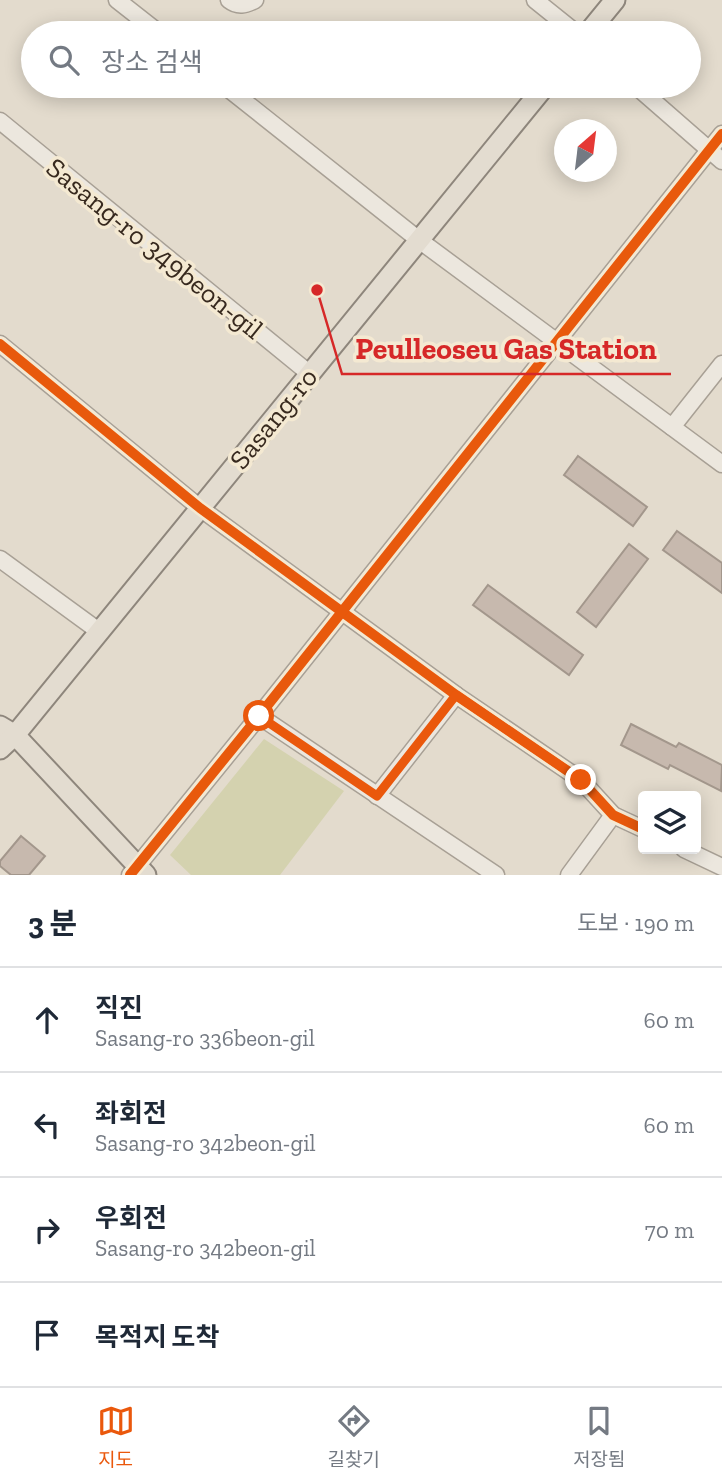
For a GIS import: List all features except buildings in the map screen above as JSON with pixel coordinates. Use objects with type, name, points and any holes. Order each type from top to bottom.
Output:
[{"type":"main road","points":[[598,21],[615,0]]},
{"type":"main road","name":"Sasang-ro","points":[[0,749],[7,731],[100,632],[535,98]]},
{"type":"main road","points":[[7,731],[138,872]]},
{"type":"street","points":[[117,0],[144,21]]},
{"type":"street","points":[[229,0],[234,4],[245,5],[255,0]]},
{"type":"street","points":[[535,0],[561,21]]},
{"type":"street","points":[[240,98],[419,240],[722,464]]},
{"type":"street","points":[[650,98],[716,155]]},
{"type":"street","name":"Sasang-ro 349beon-gil","points":[[0,121],[310,374]]},
{"type":"street","points":[[138,872],[556,342],[716,155],[722,134]]},
{"type":"street","points":[[0,344],[200,508],[456,695],[581,780],[613,815],[638,828]]},
{"type":"street","points":[[672,428],[722,364]]},
{"type":"street","points":[[0,559],[100,632]]},
{"type":"street","points":[[377,796],[456,695]]},
{"type":"street","points":[[259,716],[496,875]]},
{"type":"street","points":[[569,875],[613,815]]},
{"type":"street","points":[[695,854],[722,867]]},
{"type":"shaded area","points":[[264,739],[344,791],[280,875],[191,875],[170,855]]},
{"type":"cycle path","points":[[130,875],[722,134]]},
{"type":"cycle path","points":[[0,344],[200,508],[456,695],[581,780],[613,815],[638,827]]},
{"type":"place","name":"Peulleoseu Gas Station","points":[[317,290]]},
{"type":"route","points":[[259,716],[377,796],[456,695],[581,780]]}]
